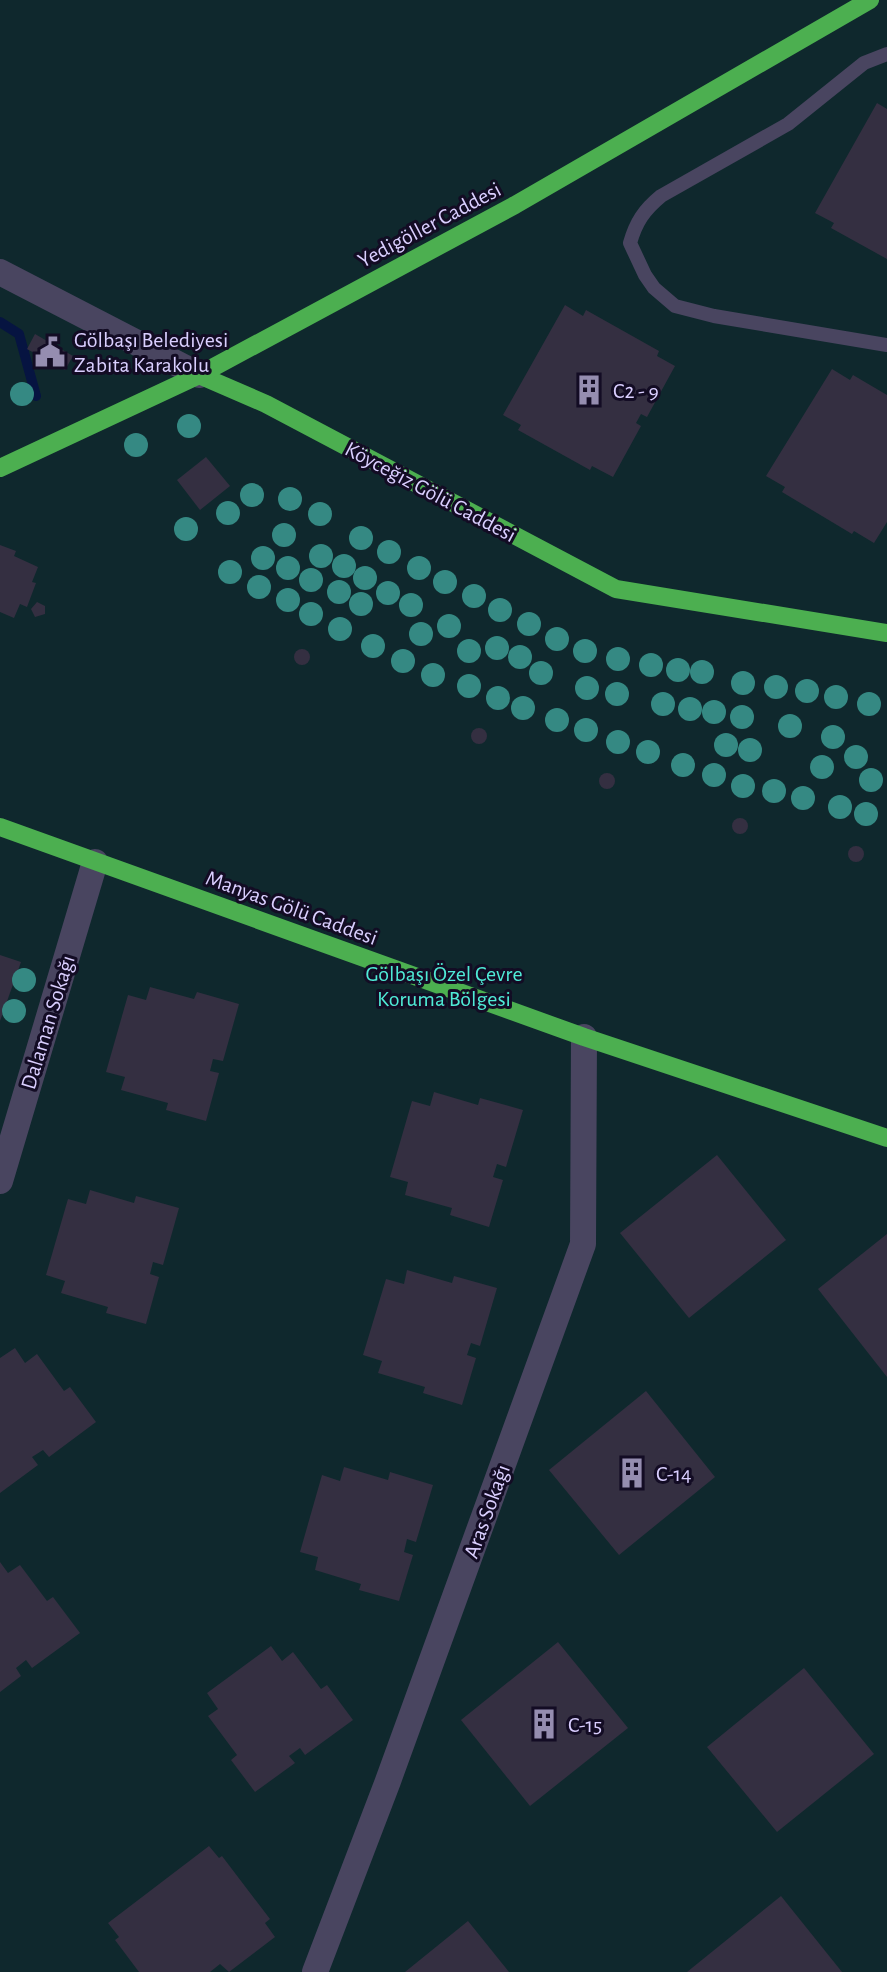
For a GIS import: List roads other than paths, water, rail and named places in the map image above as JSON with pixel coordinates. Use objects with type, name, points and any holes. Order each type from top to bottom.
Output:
[{"type":"street","name":"Yedigöller Caddesi","points":[[0,468],[199,375],[515,205],[870,0]]},
{"type":"street","name":"Köyceğiz Gölü Caddesi","points":[[0,272],[199,375],[266,404],[616,589],[887,633]]},
{"type":"street","name":"Manyas Gölü Caddesi","points":[[0,827],[584,1037],[887,1138]]},
{"type":"street","name":"Dalaman Sokağı","points":[[0,1181],[95,862]]},
{"type":"street","name":"Aras Sokağı","points":[[315,1972],[388,1781],[583,1244],[584,1037]]},
{"type":"lane","points":[[887,54],[864,63],[788,124],[661,196],[644,211],[635,225],[630,243],[654,288],[675,306],[714,316],[887,345]]},
{"type":"waterway","points":[[0,322],[19,334],[36,396]]},
{"type":"place","name":"Gölbaşı Belediyesi Zabita Karakolu","points":[[50,352]]},
{"type":"place","name":"C2 - 9","points":[[589,390]]},
{"type":"place","name":"C-14","points":[[632,1473]]},
{"type":"place","name":"C-15","points":[[544,1724]]},
{"type":"park label","name":"Gölbaşı Özel Çevre Koruma Bölgesi","points":[[444,986]]}]
